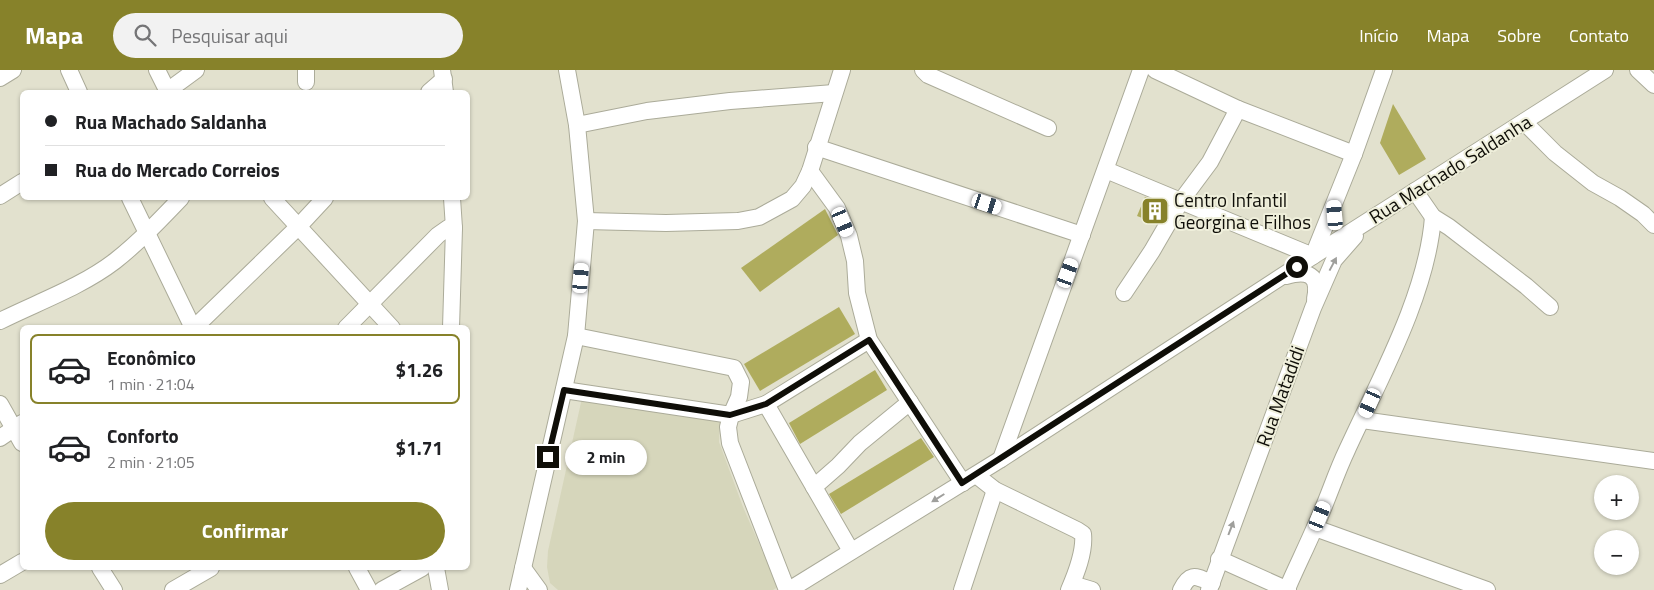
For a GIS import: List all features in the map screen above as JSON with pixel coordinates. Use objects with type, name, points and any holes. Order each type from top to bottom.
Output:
[{"type":"street","points":[[0,78],[13,70]]},
{"type":"street","points":[[69,70],[78,90]]},
{"type":"street","points":[[157,70],[166,90]]},
{"type":"street","points":[[170,90],[196,70]]},
{"type":"street","points":[[518,590],[576,336],[586,221],[577,125],[567,70]]},
{"type":"street","points":[[586,221],[666,223],[738,221],[760,216],[792,199],[803,186],[810,171],[816,147],[842,70]]},
{"type":"street","points":[[923,70],[928,75],[1048,128]]},
{"type":"street","points":[[1001,459],[1141,70]]},
{"type":"street","points":[[1155,70],[1238,109],[1354,154]]},
{"type":"street","points":[[1106,170],[1313,256],[1354,154],[1384,70]]},
{"type":"street","name":"Rua Machado Saldanha","points":[[788,590],[1001,459],[1313,256],[1605,70]]},
{"type":"street","points":[[1638,70],[1654,85]]},
{"type":"street","points":[[432,90],[444,81]]},
{"type":"street","points":[[577,125],[646,112],[730,101],[834,93]]},
{"type":"street","points":[[1124,293],[1152,251],[1181,201],[1210,162],[1238,109]]},
{"type":"street","points":[[1524,122],[1555,153],[1585,177],[1620,198],[1643,214],[1654,225]]},
{"type":"street","points":[[816,147],[1082,235]]},
{"type":"street","points":[[810,171],[837,208],[849,236],[855,261],[857,293],[869,340],[910,402],[969,479],[1083,534],[1084,541],[1070,587],[1092,590]]},
{"type":"street","points":[[0,196],[20,183]]},
{"type":"street","points":[[1415,191],[1433,217],[1449,227],[1526,286],[1550,307]]},
{"type":"street","points":[[131,200],[192,325]]},
{"type":"street","points":[[0,321],[90,278],[115,261],[148,233],[179,200]]},
{"type":"street","points":[[274,200],[389,325]]},
{"type":"street","points":[[196,325],[298,227],[323,200]]},
{"type":"street","points":[[451,325],[454,228],[452,200]]},
{"type":"street","points":[[1334,203],[1335,215],[1340,224],[1349,228],[1376,216]]},
{"type":"street","name":"Rua Matadidi","points":[[1210,586],[1313,308],[1334,260],[1376,216]]},
{"type":"street","points":[[1219,559],[1288,590],[1346,451],[1362,420],[1409,312],[1420,280],[1432,233],[1433,217]]},
{"type":"street","points":[[349,325],[438,235],[448,228],[454,228]]},
{"type":"street","points":[[1281,277],[1299,272],[1307,274],[1314,279],[1316,293],[1313,308]]},
{"type":"street","points":[[576,336],[734,368],[741,382],[739,397],[730,415],[728,427],[730,443],[788,590]]},
{"type":"street","points":[[564,390],[730,415],[766,404],[869,340]]},
{"type":"street","points":[[814,487],[860,443],[910,402]]},
{"type":"street","points":[[0,404],[12,430],[20,440]]},
{"type":"street","points":[[766,404],[851,551]]},
{"type":"street","points":[[1362,420],[1654,461]]},
{"type":"street","points":[[962,590],[995,490]]},
{"type":"street","points":[[1315,528],[1488,590]]},
{"type":"street","points":[[0,575],[20,563]]},
{"type":"street","points":[[523,568],[539,590]]},
{"type":"street","points":[[101,570],[114,590]]},
{"type":"street","points":[[173,590],[207,570]]},
{"type":"street","points":[[358,570],[368,590]]},
{"type":"street","points":[[382,590],[418,570]]},
{"type":"street","points":[[436,570],[440,590]]},
{"type":"street","points":[[1181,590],[1186,580],[1192,576],[1198,577],[1210,586]]},
{"type":"shaded area","points":[[582,398],[720,420],[719,442],[743,507],[778,587],[773,590],[558,590],[550,583],[547,567],[548,551]]},
{"type":"building","points":[[1393,104],[1426,159],[1399,175],[1380,143]]},
{"type":"building","name":"Centro Infantil Georgina e Filhos","points":[[1145,197],[1167,206],[1156,223],[1137,216]]},
{"type":"building","points":[[825,209],[838,235],[760,292],[741,268]]},
{"type":"building","points":[[839,307],[855,334],[760,391],[744,364]]},
{"type":"building","points":[[875,370],[887,390],[800,444],[789,423]]},
{"type":"building","points":[[921,438],[934,457],[841,514],[829,494]]},
{"type":"place","name":"Centro Infantil Georgina e Filhos","points":[[1155,211]]},
{"type":"route","points":[[548,457],[564,390],[730,415],[766,404],[869,340],[962,483],[1297,267]]}]
